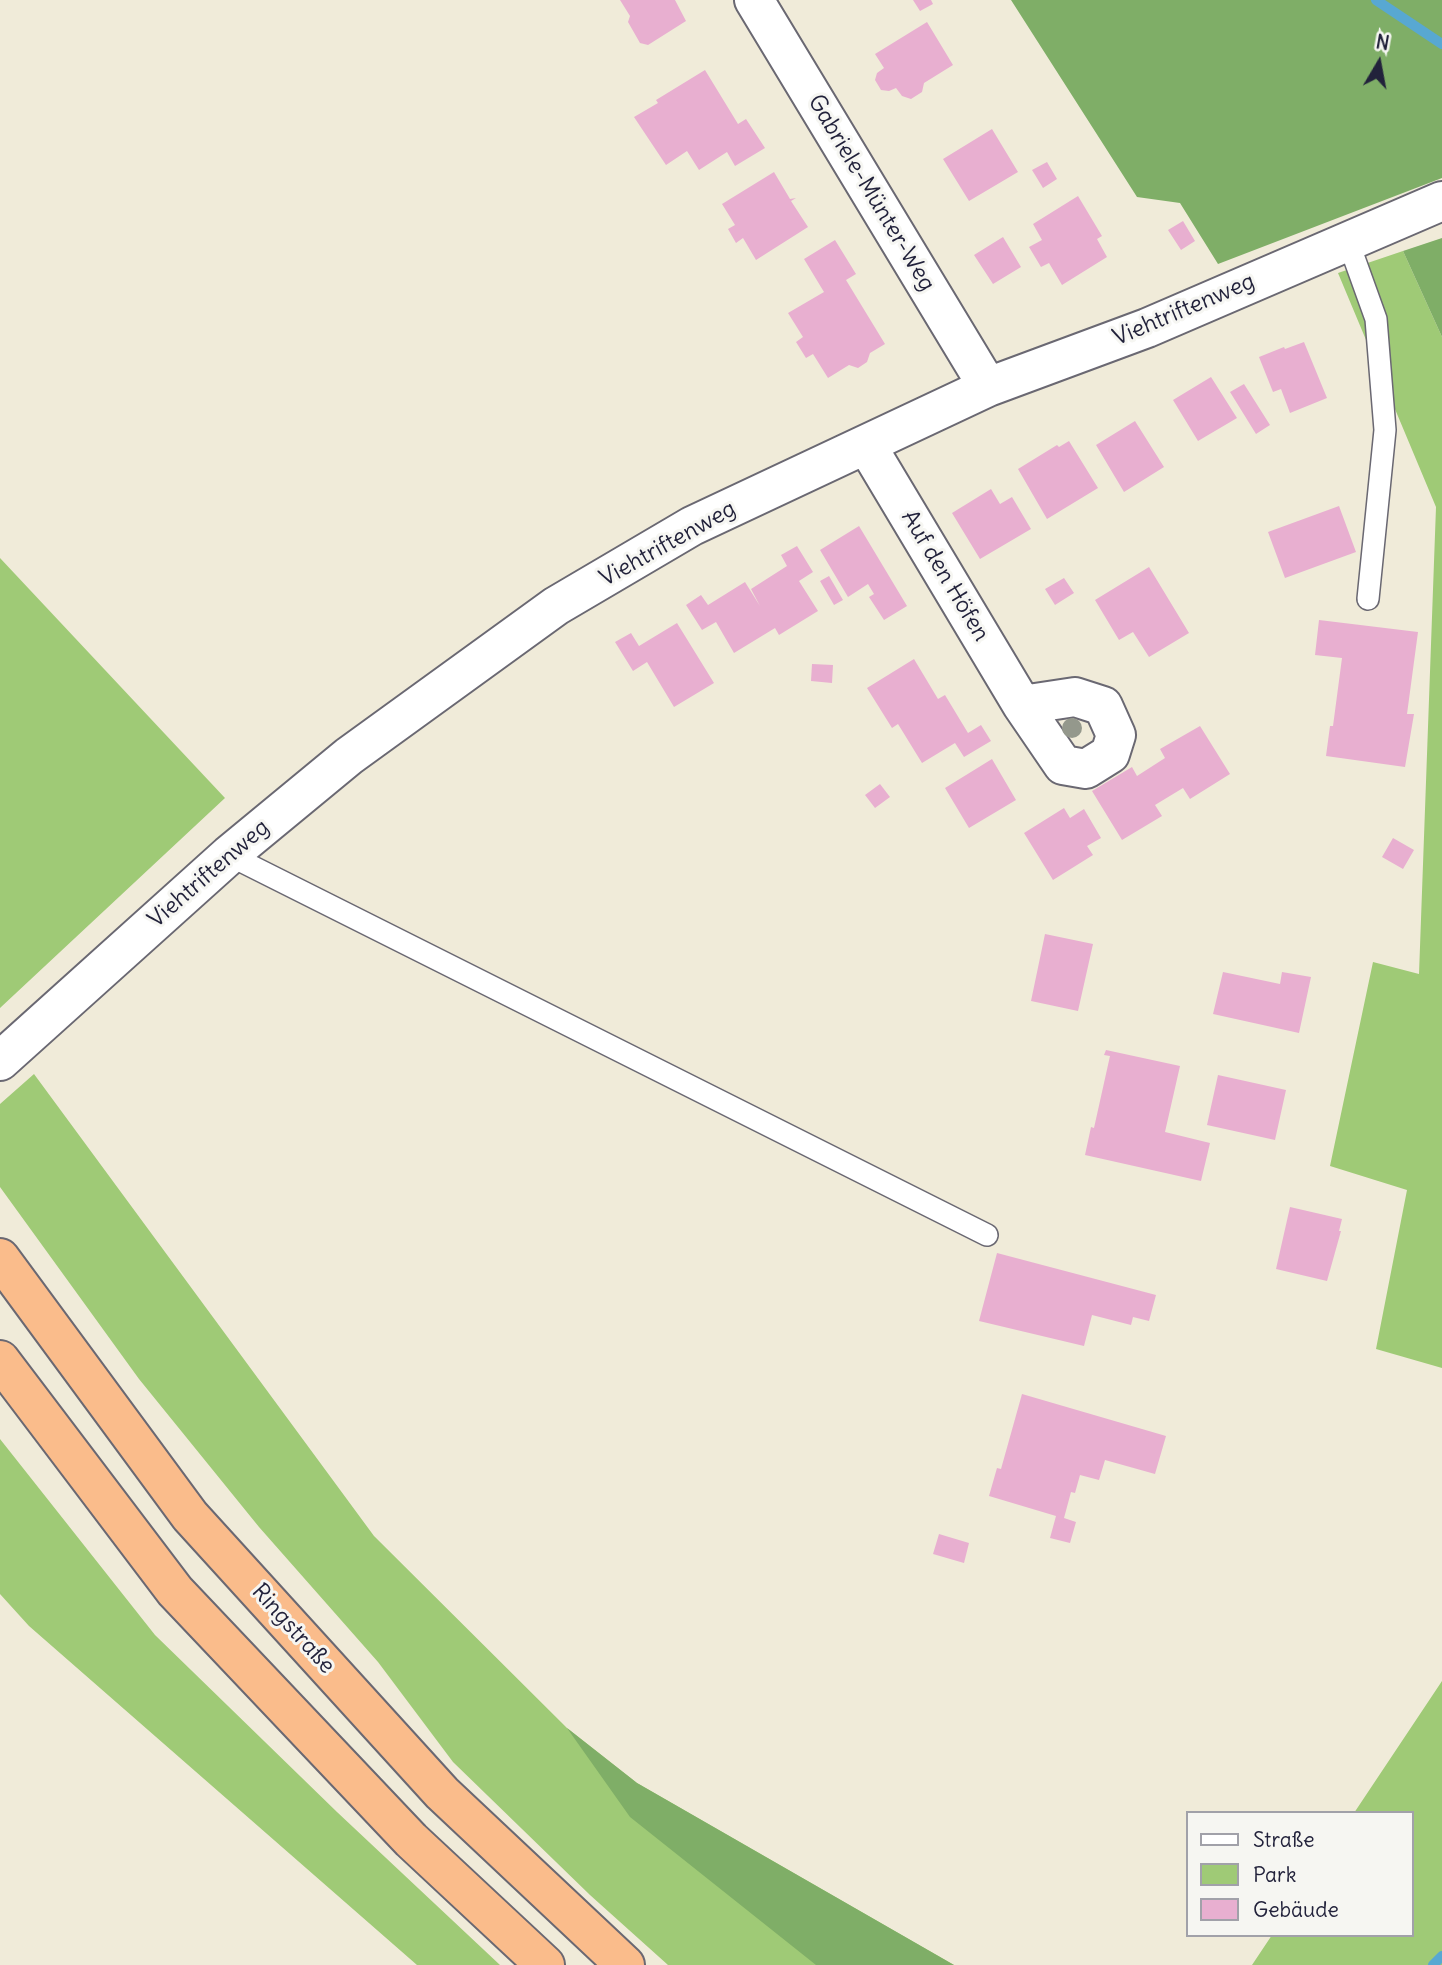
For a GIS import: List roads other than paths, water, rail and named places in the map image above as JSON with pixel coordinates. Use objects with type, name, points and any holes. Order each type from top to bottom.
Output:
[{"type":"highway","name":"Ringstraße","points":[[0,1258],[190,1516],[442,1793],[625,1965]]},
{"type":"highway","points":[[0,1360],[175,1591],[411,1840],[545,1965]]},
{"type":"street","name":"Gabriele-Münter-Weg","points":[[754,0],[988,387]]},
{"type":"street","name":"Viehtriftenweg","points":[[11,1051],[229,855],[349,756],[556,606],[692,526],[988,387],[1147,328],[1442,201]]},
{"type":"street","name":"Auf den Höfen","points":[[867,446],[1022,705]]},
{"type":"lane","points":[[1348,241],[1376,319],[1385,430],[1368,599]]},
{"type":"lane","points":[[229,855],[987,1235]]},
{"type":"waterway","points":[[1376,0],[1442,44]]},
{"type":"waterway","points":[[1433,1965],[1442,1956]]}]
